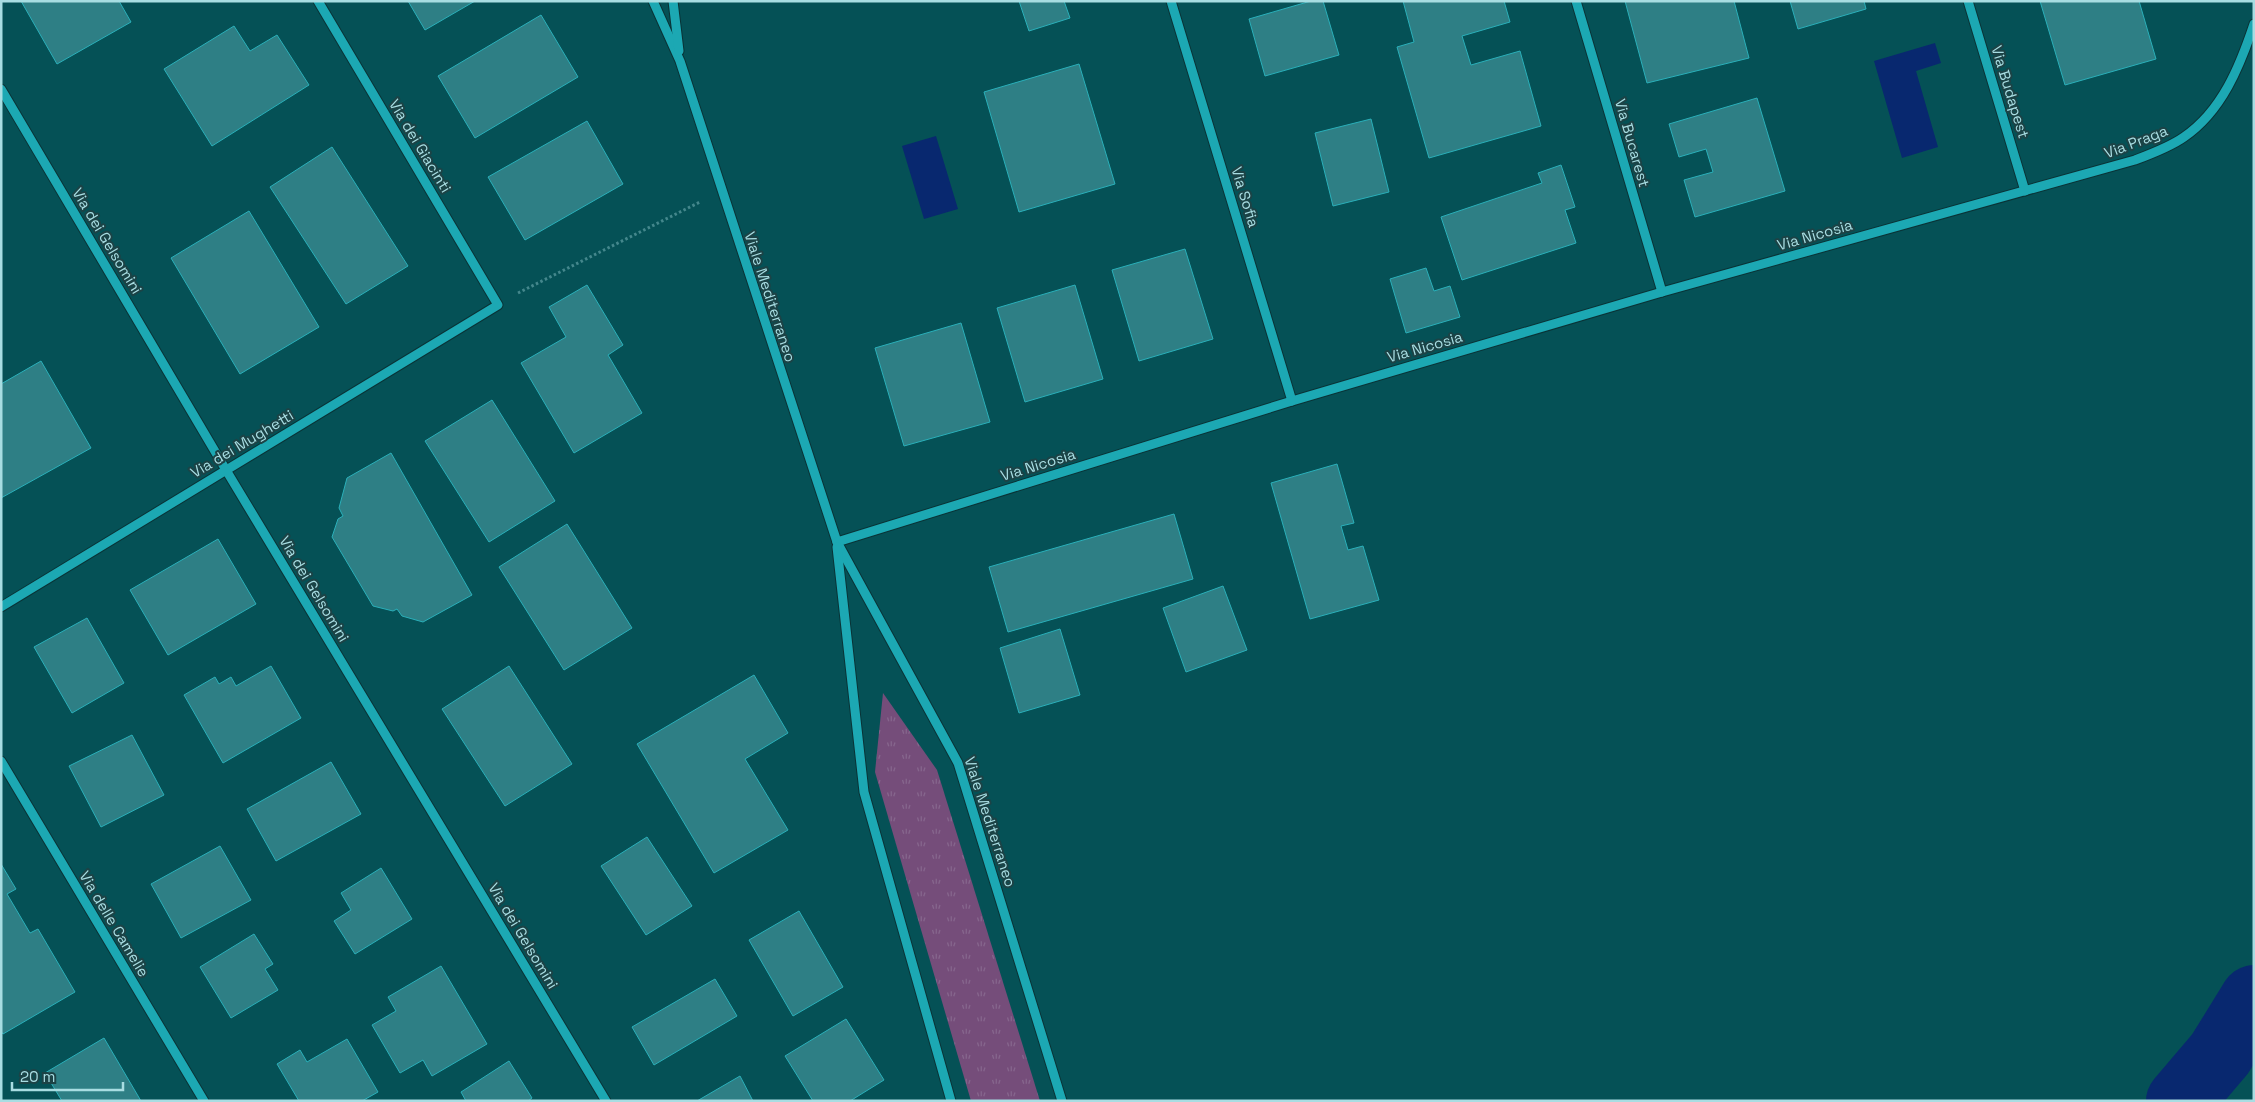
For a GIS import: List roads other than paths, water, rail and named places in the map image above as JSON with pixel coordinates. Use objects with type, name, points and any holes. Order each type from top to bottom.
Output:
[{"type":"street","name":"Via dei Giacinti","points":[[318,1],[498,305]]},
{"type":"street","name":"Viale Mediterraneo","points":[[653,1],[680,61],[837,542],[958,763],[1062,1101]]},
{"type":"street","name":"Viale Mediterraneo","points":[[673,1],[680,61]]},
{"type":"street","name":"Via Sofia","points":[[1171,1],[1292,401]]},
{"type":"street","name":"Via Bucarest","points":[[1576,1],[1662,292]]},
{"type":"street","name":"Via Budapest","points":[[1968,1],[2025,191]]},
{"type":"street","name":"Via Praga","points":[[2025,191],[2135,160],[2183,138],[2206,119],[2225,90],[2246,50],[2254,24]]},
{"type":"street","name":"Via dei Gelsomini","points":[[1,89],[226,470],[606,1101]]},
{"type":"street","name":"Via Nicosia","points":[[837,542],[1292,401],[1662,292],[2025,191]]},
{"type":"street","name":"Via dei Mughetti","points":[[1,607],[498,305]]},
{"type":"street","name":"Viale Mediterraneo","points":[[837,542],[864,792],[951,1101]]},
{"type":"street","name":"Via delle Camelie","points":[[1,761],[204,1101]]},
{"type":"water","points":[[1935,43],[1941,63],[1916,71],[1938,147],[1902,158],[1874,61]]},
{"type":"water","points":[[936,136],[958,209],[924,219],[902,146]]},
{"type":"waterway","points":[[2180,1101],[2220,1054],[2254,999]]}]
